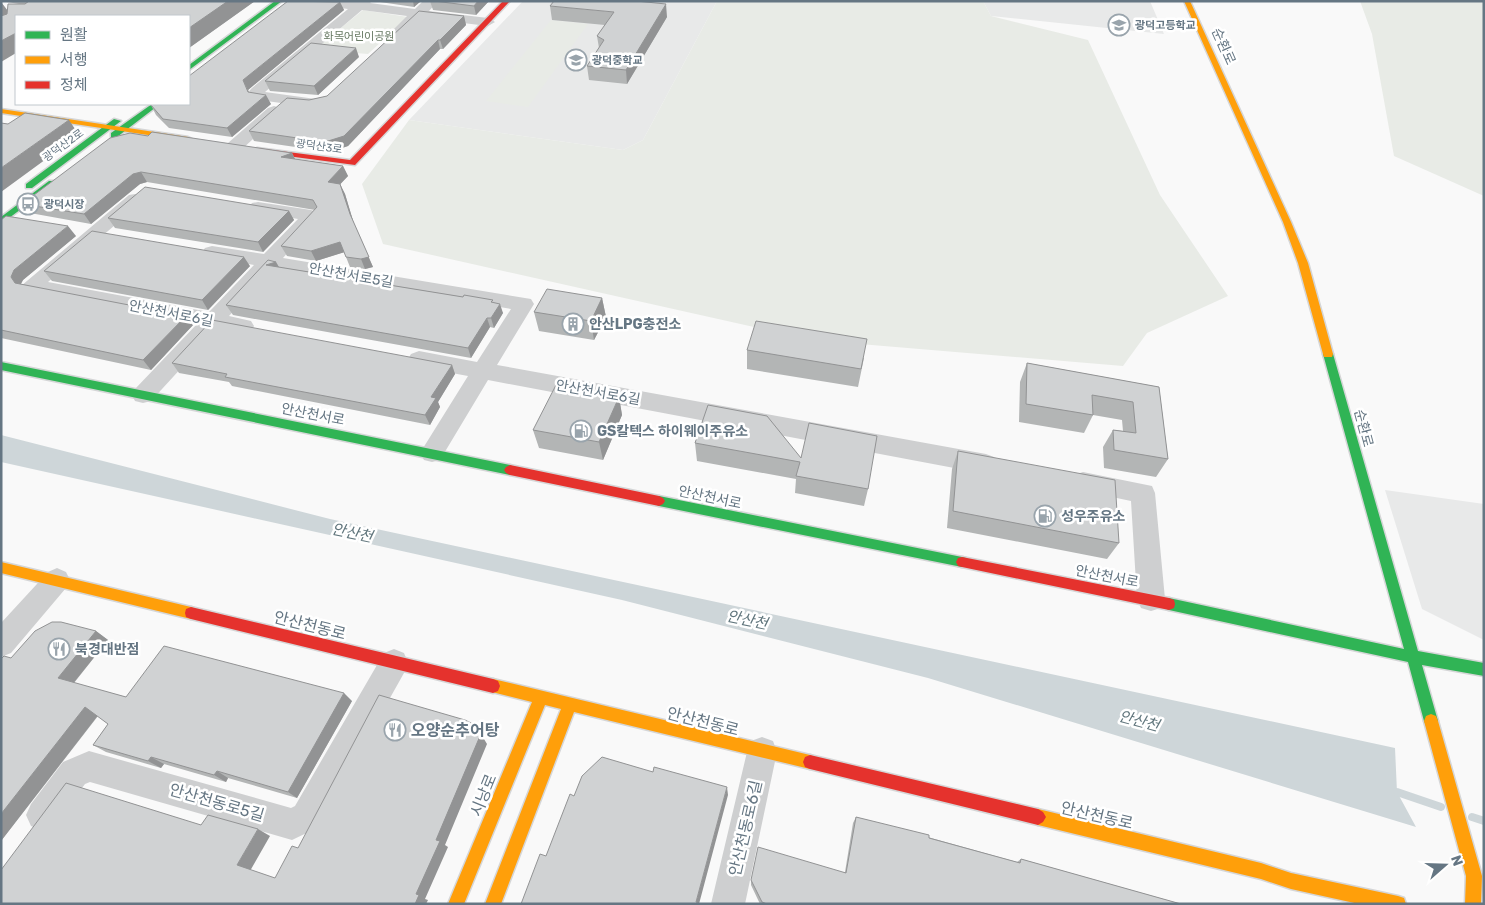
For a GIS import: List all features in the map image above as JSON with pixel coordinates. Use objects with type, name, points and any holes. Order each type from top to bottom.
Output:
[{"type":"street","points":[[190,67],[279,1]]},
{"type":"street","points":[[190,78],[291,1]]},
{"type":"street","points":[[319,1],[362,4],[488,22]]},
{"type":"street","points":[[390,40],[432,1]]},
{"type":"street","name":"광덕산3로","points":[[229,146],[352,163],[508,1]]},
{"type":"street","name":"순환로","points":[[1187,1],[1287,222],[1303,263],[1474,876],[1473,904]]},
{"type":"street","points":[[332,94],[324,101],[313,104],[260,96],[257,91],[362,4]]},
{"type":"street","points":[[229,146],[287,100]]},
{"type":"street","name":"광덕산2로","points":[[3,215],[109,127],[139,105]]},
{"type":"street","name":"광덕산2로","points":[[3,215],[155,105]]},
{"type":"street","points":[[1,111],[197,141]]},
{"type":"street","points":[[95,232],[148,189]]},
{"type":"street","points":[[143,395],[215,321],[311,216],[244,205]]},
{"type":"street","points":[[3,215],[33,222]]},
{"type":"street","points":[[68,228],[124,237]]},
{"type":"street","name":"안산천서로6길","points":[[95,232],[31,286],[263,330]]},
{"type":"street","name":"안산천서로5길","points":[[192,248],[524,304],[432,453]]},
{"type":"street","name":"안산천서로6길","points":[[397,355],[1007,468]]},
{"type":"street","name":"안산천서로","points":[[1,366],[432,453],[749,520],[1151,600],[1412,659],[1484,670]]},
{"type":"street","points":[[1066,478],[1143,493],[1151,600]]},
{"type":"street","name":"안산천동로","points":[[1,567],[1261,871],[1291,881],[1398,904]]},
{"type":"street","points":[[1,644],[57,580]]},
{"type":"street","name":"안산천동로5길","points":[[24,840],[74,773],[89,766],[292,824],[306,817],[394,663]]},
{"type":"street","name":"시낭로","points":[[456,904],[541,698]]},
{"type":"street","points":[[494,904],[570,705]]},
{"type":"street","name":"안산천동로6길","points":[[728,904],[762,752]]},
{"type":"street","name":"순환로","points":[[1474,876],[1484,888]]},
{"type":"street","points":[[1291,881],[1293,896]]},
{"type":"shaded area","name":"광덕중학교","points":[[523,1],[717,1],[643,140],[623,150],[409,120]]},
{"type":"shaded area","name":"광덕고등학교","points":[[983,1],[1150,1],[1164,34],[991,16]]},
{"type":"shaded area","points":[[1385,490],[1484,504],[1484,640],[1422,609]]},
{"type":"green space","points":[[717,1],[983,1],[991,16],[1088,40],[1160,195],[1228,296],[1147,333],[1123,366],[812,340],[383,244],[362,184],[409,120],[623,150],[643,140]]},
{"type":"green space","points":[[1360,1],[1484,1],[1484,196],[1394,156],[1372,34]]},
{"type":"green space","name":"화목어린이공원","points":[[363,10],[408,17],[368,54],[317,50],[316,48]]},
{"type":"green space","points":[[551,20],[588,24],[528,107],[486,101]]},
{"type":"water","points":[[1,435],[330,519],[1395,748],[1397,792],[1416,827],[928,678],[622,600],[1,462]]},
{"type":"building","points":[[29,1],[228,1],[190,27],[190,15],[15,15],[15,34],[1,41],[1,16],[7,14],[8,4],[25,4]]},
{"type":"building","points":[[288,1],[340,2],[243,80],[248,92],[266,95],[227,128],[163,119],[151,105],[190,105],[190,75]]},
{"type":"building","points":[[434,1],[478,1],[474,6]]},
{"type":"building","points":[[554,1],[636,1],[666,4],[626,70],[587,66],[604,40],[597,36],[614,12],[550,6]]},
{"type":"building","points":[[419,11],[464,16],[344,136],[325,142],[249,131],[287,98],[309,100],[327,96]]},
{"type":"building","points":[[311,43],[356,48],[314,86],[265,81]]},
{"type":"building","points":[[25,113],[69,120],[1,168],[1,123],[8,124]]},
{"type":"building","points":[[152,132],[292,153],[281,157],[343,166],[328,182],[340,184],[350,214],[369,257],[361,259],[346,257],[340,242],[311,251],[281,246],[317,207],[313,200],[141,172],[133,174],[84,214],[22,204],[110,138],[130,133],[148,136]]},
{"type":"building","points":[[145,187],[289,211],[258,242],[108,218]]},
{"type":"building","points":[[6,216],[68,226],[14,270],[11,277],[15,283],[186,316],[143,360],[1,330],[1,220]]},
{"type":"building","points":[[92,231],[244,257],[202,300],[44,271]]},
{"type":"building","points":[[268,260],[276,262],[266,265],[463,297],[464,295],[493,300],[491,302],[500,304],[491,318],[487,318],[468,348],[226,305]]},
{"type":"building","points":[[547,289],[602,298],[591,321],[534,312]]},
{"type":"building","points":[[212,320],[452,365],[431,397],[436,398],[425,415],[225,377],[227,374],[172,363]]},
{"type":"building","points":[[756,321],[867,339],[861,369],[747,350]]},
{"type":"building","points":[[1027,363],[1159,387],[1168,459],[1114,450],[1113,430],[1136,433],[1133,402],[1092,395],[1093,415],[1026,404]]},
{"type":"building","points":[[556,385],[619,397],[599,442],[533,430]]},
{"type":"building","points":[[708,405],[767,416],[801,458],[809,423],[877,436],[868,489],[796,476],[800,462],[695,443]]},
{"type":"building","points":[[958,451],[1115,480],[1119,543],[953,511]]},
{"type":"building","points":[[52,622],[61,622],[96,631],[58,678],[126,697],[164,646],[344,693],[288,792],[217,771],[214,775],[151,757],[148,761],[93,745],[108,724],[85,707],[1,814],[1,659],[4,656],[11,658],[35,631]]},
{"type":"building","points":[[379,695],[465,720],[475,725],[480,736],[436,840],[440,841],[416,894],[419,895],[415,904],[1,904],[1,870],[66,783],[201,825],[208,815],[258,829],[237,865],[275,878],[292,846],[298,848]]},
{"type":"building","points":[[602,757],[653,772],[654,767],[727,787],[696,902],[698,904],[521,904],[540,854],[546,856],[570,794],[574,796],[582,776]]},
{"type":"building","points":[[856,817],[929,835],[929,838],[1020,863],[1021,859],[1181,904],[767,904],[762,902],[751,880],[758,847],[846,873]]},
{"type":"waterway","name":"안산천","points":[[1397,792],[1441,807]]},
{"type":"waterway","name":"안산천","points":[[1472,817],[1484,821]]},
{"type":"traffic: fast","points":[[190,67],[279,1]]},
{"type":"traffic: fast","points":[[114,135],[155,105]]},
{"type":"traffic: fast","points":[[29,186],[117,121]]},
{"type":"traffic: fast","points":[[1,221],[52,183]]},
{"type":"traffic: fast","points":[[1328,354],[1431,721]]},
{"type":"traffic: fast","points":[[1,366],[510,470]]},
{"type":"traffic: fast","points":[[659,501],[962,562]]},
{"type":"traffic: fast","points":[[1169,604],[1387,652],[1484,670]]},
{"type":"traffic: slow","points":[[1187,1],[1287,222],[1303,263],[1328,354]]},
{"type":"traffic: slow","points":[[1,111],[188,139]]},
{"type":"traffic: slow","points":[[1,567],[191,613]]},
{"type":"traffic: slow","points":[[493,686],[810,762]]},
{"type":"traffic: slow","points":[[456,904],[541,698]]},
{"type":"traffic: slow","points":[[493,904],[570,705]]},
{"type":"traffic: slow","points":[[1431,721],[1474,876],[1473,904]]},
{"type":"traffic: slow","points":[[1038,817],[1261,871],[1291,881],[1398,904]]},
{"type":"traffic: jam","points":[[257,150],[352,163],[507,1]]},
{"type":"traffic: jam","points":[[510,470],[659,501]]},
{"type":"traffic: jam","points":[[962,562],[1169,604]]},
{"type":"traffic: jam","points":[[191,613],[493,686]]},
{"type":"traffic: jam","points":[[810,762],[1038,817]]},
{"type":"place","name":"광덕고등학교","points":[[1119,25]]},
{"type":"place","name":"광덕중학교","points":[[576,60]]},
{"type":"place","name":"광덕시장","points":[[28,204]]},
{"type":"place","name":"안산LPG충전소","points":[[573,324]]},
{"type":"place","name":"GS칼텍스 하이웨이주유소","points":[[581,431]]},
{"type":"place","name":"성우주유소","points":[[1045,516]]},
{"type":"place","name":"북경대반점","points":[[59,649]]},
{"type":"place","name":"오양순추어탕","points":[[395,730]]}]
